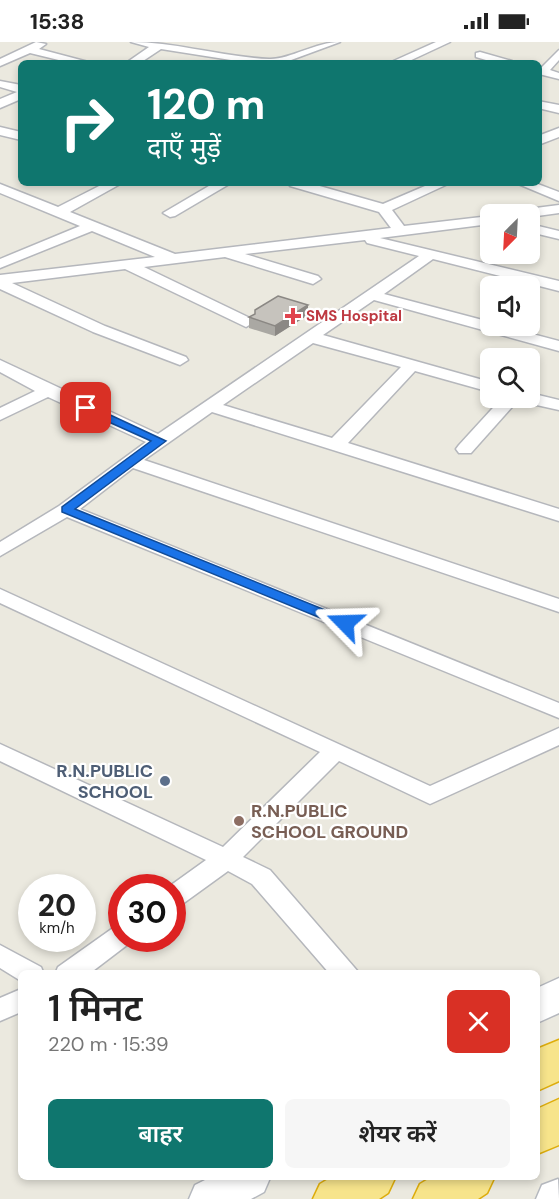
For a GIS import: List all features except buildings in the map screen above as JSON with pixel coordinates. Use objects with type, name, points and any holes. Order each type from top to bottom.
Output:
[{"type":"highway","points":[[540,1070],[559,1058]]},
{"type":"highway","points":[[540,1132],[559,1119]]},
{"type":"highway","points":[[337,1199],[368,1180]]},
{"type":"highway","points":[[437,1199],[467,1180]]},
{"type":"main road","points":[[540,1005],[559,994]]},
{"type":"main road","points":[[211,1199],[244,1180]]},
{"type":"street","points":[[0,63],[45,42]]},
{"type":"street","points":[[136,42],[253,60]]},
{"type":"street","points":[[281,60],[335,42]]},
{"type":"street","points":[[404,60],[445,42]]},
{"type":"street","points":[[137,60],[159,46]]},
{"type":"street","points":[[29,50],[70,60]]},
{"type":"street","points":[[542,71],[559,53]]},
{"type":"street","points":[[205,60],[216,54]]},
{"type":"street","points":[[480,56],[496,60]]},
{"type":"street","points":[[542,72],[559,76]]},
{"type":"street","points":[[0,84],[18,88]]},
{"type":"street","points":[[0,104],[18,95]]},
{"type":"street","points":[[542,105],[559,110]]},
{"type":"street","points":[[2,132],[18,135]]},
{"type":"street","points":[[542,139],[559,132]]},
{"type":"street","points":[[61,211],[109,186]]},
{"type":"street","points":[[170,213],[219,186]]},
{"type":"street","points":[[305,186],[384,209],[400,231]]},
{"type":"street","points":[[384,209],[434,186]]},
{"type":"street","points":[[531,186],[559,197]]},
{"type":"street","points":[[0,188],[172,258]]},
{"type":"street","points":[[0,201],[16,194]]},
{"type":"street","points":[[540,211],[559,209]]},
{"type":"street","points":[[0,282],[172,258],[480,221]]},
{"type":"street","points":[[0,264],[93,225]]},
{"type":"street","points":[[540,230],[559,235]]},
{"type":"street","points":[[359,237],[559,286]]},
{"type":"street","points":[[222,252],[312,279]]},
{"type":"street","points":[[0,550],[66,510],[130,461],[430,255]]},
{"type":"street","points":[[126,264],[246,322]]},
{"type":"street","points":[[0,282],[99,329],[180,360]]},
{"type":"street","points":[[372,295],[559,345]]},
{"type":"street","points":[[312,337],[480,384]]},
{"type":"street","points":[[0,365],[48,391],[160,441]]},
{"type":"street","points":[[336,445],[411,366]]},
{"type":"street","points":[[0,415],[48,391]]},
{"type":"street","points":[[540,401],[559,405]]},
{"type":"street","points":[[210,406],[559,514]]},
{"type":"street","points":[[465,449],[503,408]]},
{"type":"street","points":[[130,461],[559,606]]},
{"type":"street","points":[[66,510],[559,711]]},
{"type":"street","points":[[0,595],[336,750],[430,796],[559,736]]},
{"type":"street","points":[[186,888],[226,859],[336,750]]},
{"type":"street","points":[[0,752],[261,877],[343,970]]},
{"type":"street","points":[[74,970],[108,945]]},
{"type":"street","points":[[0,954],[25,970]]},
{"type":"street","points":[[0,1010],[18,1001]]},
{"type":"place","name":"SMS Hospital","points":[[293,316]]},
{"type":"place","name":"R.N.PUBLIC SCHOOL","points":[[165,781]]},
{"type":"place","name":"R.N.PUBLIC SCHOOL GROUND","points":[[239,821]]},
{"type":"route","points":[[86,408],[160,441],[66,510],[345,623]]}]
